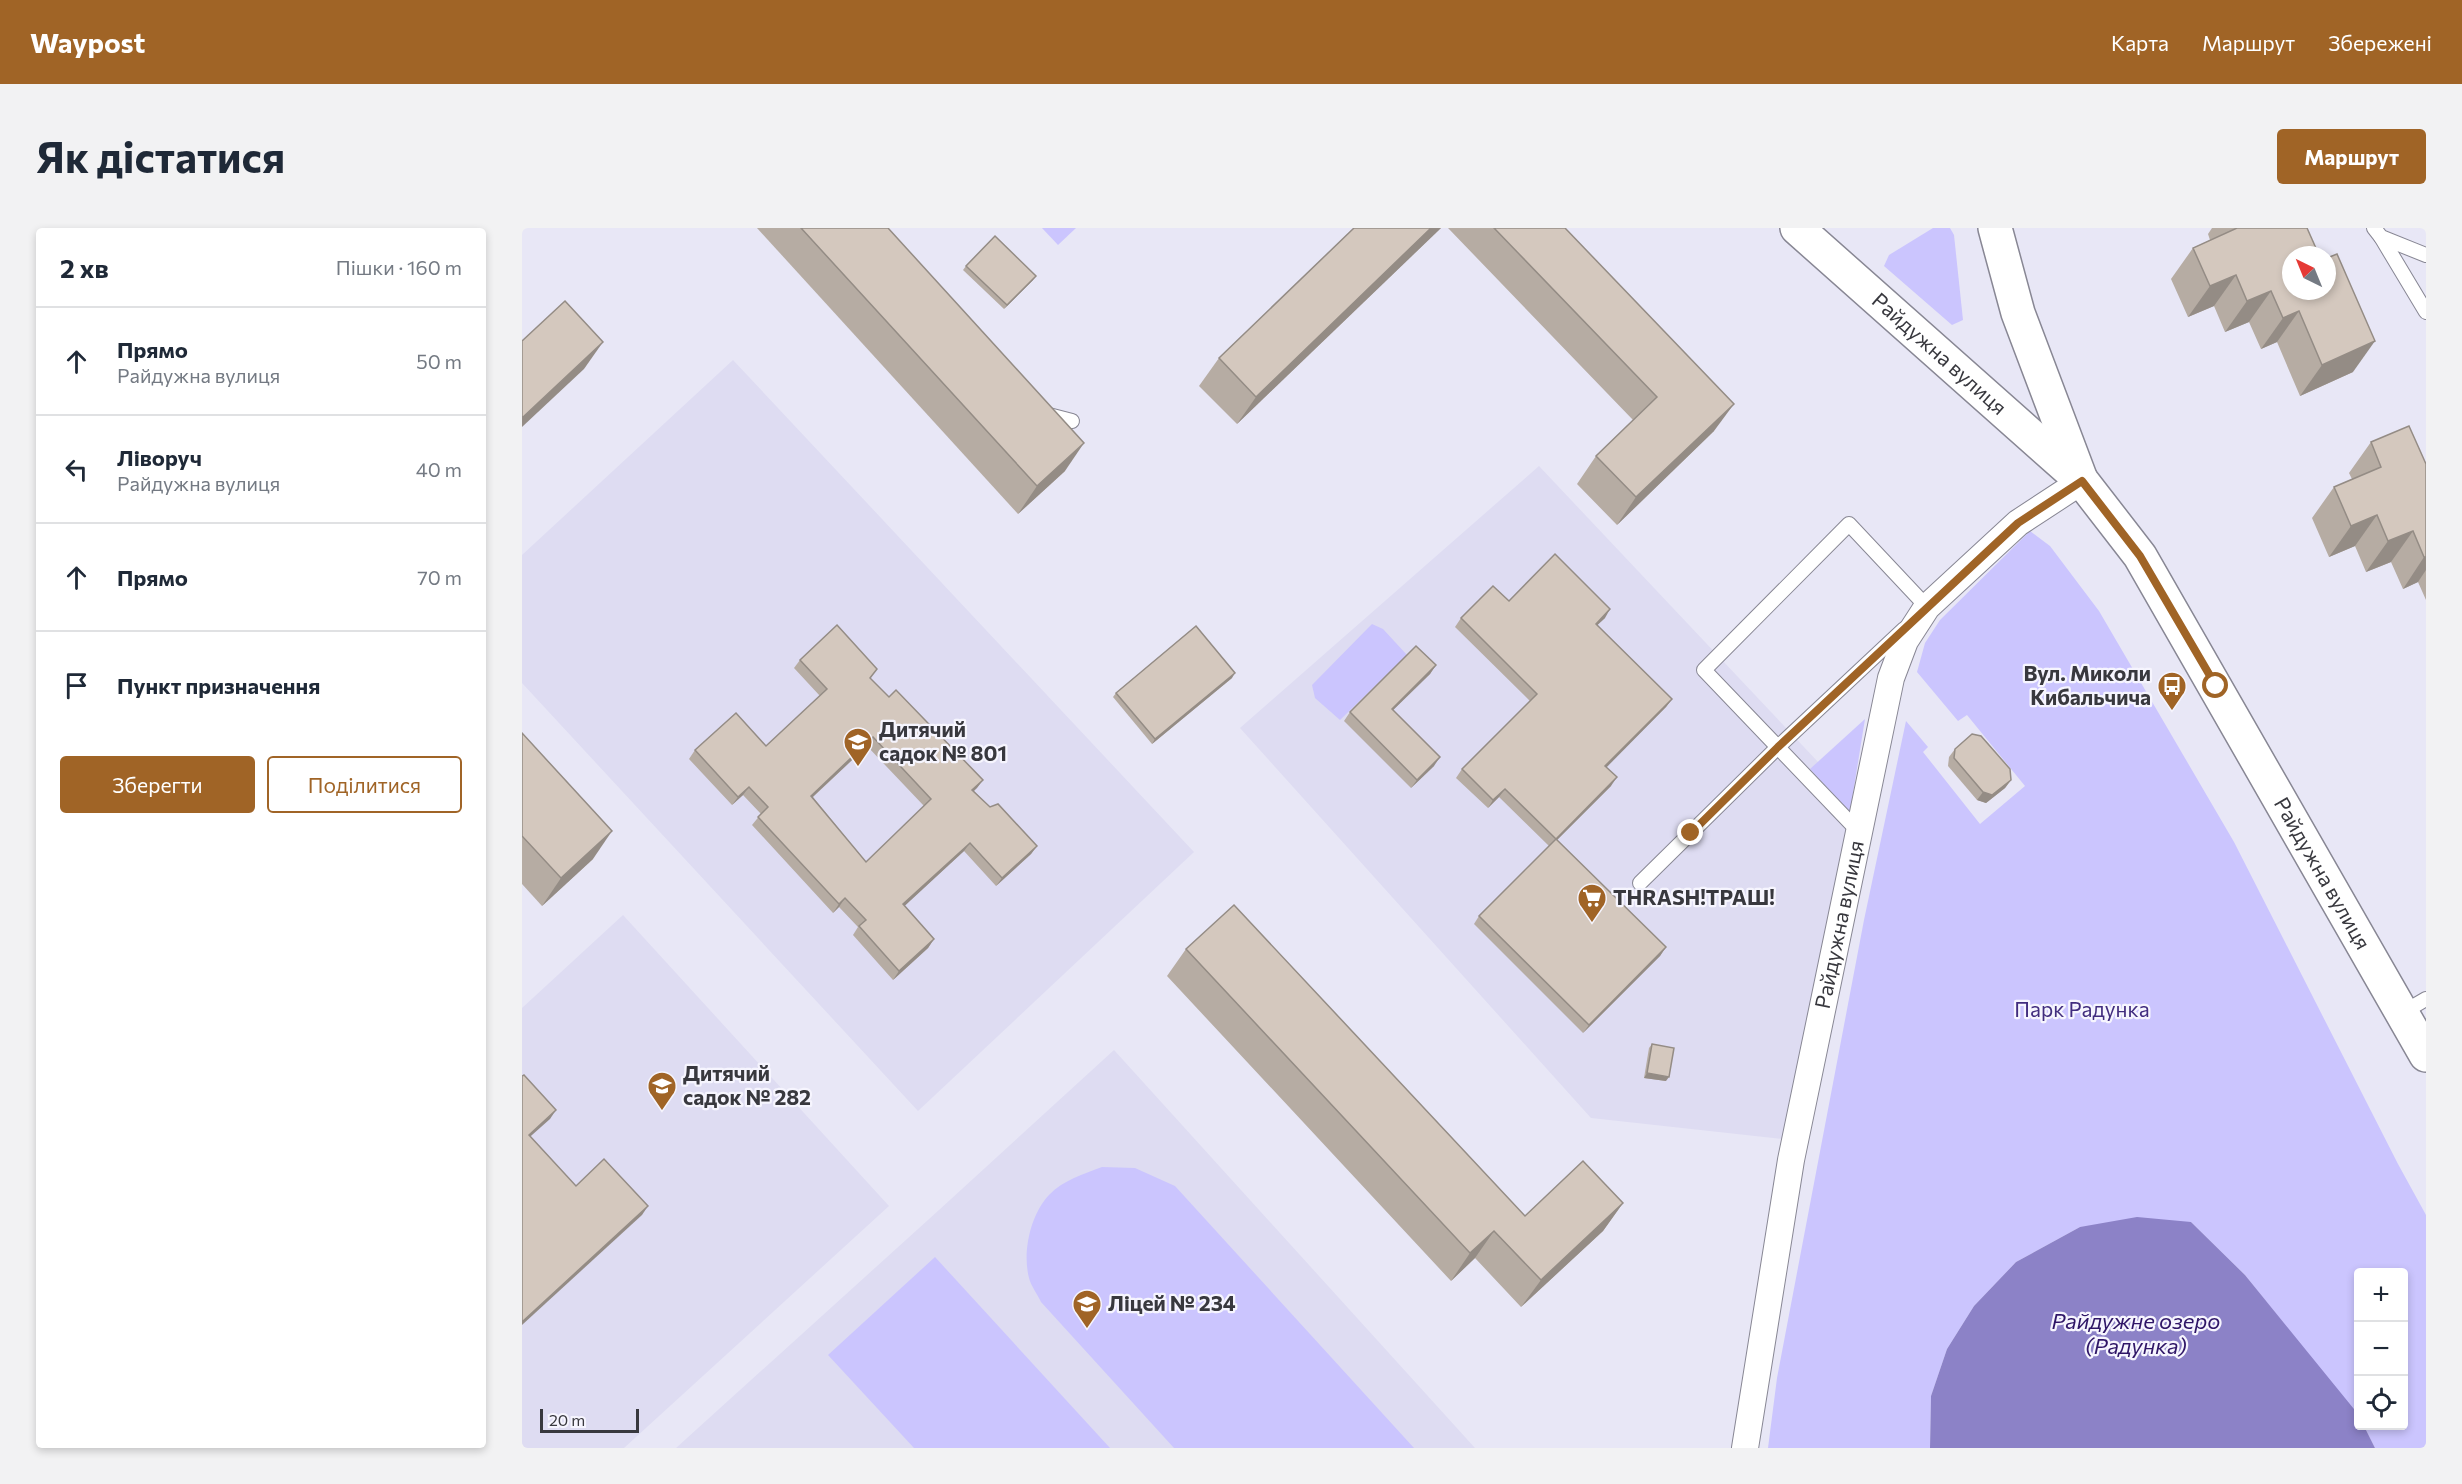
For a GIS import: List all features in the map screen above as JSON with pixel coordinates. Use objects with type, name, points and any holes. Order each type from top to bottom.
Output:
[{"type":"street","name":"Райдужна вулиця","points":[[1797,228],[2082,481],[2140,556],[2414,1006],[2426,1055]]},
{"type":"street","name":"Райдужна вулиця","points":[[1995,228],[2018,313],[2082,481]]},
{"type":"street","name":"Райдужна вулиця","points":[[1745,1448],[1791,1160],[1891,678],[1905,641],[1927,607],[2018,523],[2082,481]]},
{"type":"lane","points":[[2378,232],[2426,255]]},
{"type":"lane","points":[[2378,232],[2426,312]]},
{"type":"lane","points":[[1032,401],[1047,416],[1072,421]]},
{"type":"lane","points":[[1640,883],[1778,747],[1927,607],[1849,524],[1704,670],[1778,747],[1859,832]]},
{"type":"shaded area","name":"Дитячий садок № 801","points":[[733,360],[1194,852],[918,1111],[522,683],[522,555]]},
{"type":"shaded area","points":[[1539,466],[1853,799],[1783,1139],[1591,1118],[1240,728]]},
{"type":"shaded area","name":"Дитячий садок № 282","points":[[623,915],[889,1206],[624,1448],[522,1448],[522,1008]]},
{"type":"shaded area","name":"Ліцей № 234","points":[[1114,1050],[1475,1448],[676,1448],[939,1210]]},
{"type":"green space","points":[[1042,228],[1076,228],[1058,245]]},
{"type":"green space","points":[[1933,228],[1950,228],[1954,235],[1963,320],[1952,325],[1884,266],[1889,255]]},
{"type":"green space","name":"Парк Радунка","points":[[2030,531],[2050,546],[2099,611],[2234,842],[2426,1215],[2426,1448],[2375,1448],[2366,1430],[2408,1430],[2408,1268],[2354,1268],[2354,1411],[2245,1275],[2191,1222],[2080,1227],[2016,1262],[1974,1306],[1947,1349],[1931,1396],[1930,1448],[1768,1448],[1777,1378],[1864,920],[1906,721],[1928,747],[1923,752],[1980,824],[2025,786],[1967,715],[1958,721],[1917,672],[1925,643],[1940,620]]},
{"type":"green space","points":[[1372,624],[1383,629],[1407,655],[1340,720],[1315,698],[1312,685]]},
{"type":"green space","points":[[1865,719],[1850,812],[1810,769]]},
{"type":"green space","points":[[1102,1167],[1135,1168],[1175,1186],[1414,1448],[1174,1448],[1041,1302],[1029,1278],[1028,1245],[1037,1212],[1049,1195],[1061,1185]]},
{"type":"green space","points":[[935,1257],[1110,1448],[914,1448],[828,1355]]},
{"type":"water","name":"Райдужне озеро (Радунка)","points":[[2137,1217],[2191,1222],[2245,1275],[2354,1409],[2354,1430],[2366,1430],[2375,1448],[1930,1448],[1931,1396],[1947,1349],[1974,1306],[2016,1262],[2080,1227]]},
{"type":"building","points":[[801,228],[888,228],[1084,443],[1037,486]]},
{"type":"building","points":[[1354,228],[1431,228],[1256,397],[1219,358]]},
{"type":"building","points":[[1494,228],[1565,228],[1734,404],[1636,497],[1596,456],[1657,397]]},
{"type":"building","points":[[2237,228],[2307,228],[2315,246],[2282,246],[2282,300],[2336,300],[2337,254],[2375,341],[2322,365],[2299,311],[2283,318],[2271,291],[2247,301],[2236,275],[2210,286],[2193,248]]},
{"type":"building","points":[[995,236],[1036,276],[1007,305],[966,266]]},
{"type":"building","points":[[565,301],[603,342],[522,418],[522,341]]},
{"type":"building","points":[[2409,426],[2426,464],[2426,557],[2413,531],[2388,541],[2377,515],[2351,526],[2334,487],[2381,467],[2371,442]]},
{"type":"building","points":[[1555,554],[1610,609],[1596,624],[1672,699],[1605,766],[1617,777],[1556,839],[1505,789],[1493,800],[1462,769],[1537,694],[1461,618],[1493,586],[1509,601]]},
{"type":"building","name":"Дитячий садок № 801","points":[[837,625],[877,669],[870,678],[889,697],[896,690],[983,780],[972,790],[990,807],[998,804],[1037,846],[1002,878],[970,843],[903,904],[934,939],[899,971],[859,926],[866,920],[845,898],[839,904],[758,817],[768,807],[749,787],[738,797],[695,750],[736,713],[766,746],[827,689],[800,660]],"holes":[[[873,737],[931,799],[866,862],[811,796]]]},
{"type":"building","points":[[1196,626],[1235,673],[1155,739],[1116,693]]},
{"type":"building","points":[[1416,646],[1436,665],[1392,709],[1440,757],[1417,780],[1350,712]]},
{"type":"building","points":[[522,733],[612,831],[561,878],[522,836]]},
{"type":"building","points":[[1972,734],[1981,736],[2010,769],[2011,780],[1992,795],[1983,792],[1954,758],[1955,749]]},
{"type":"building","points":[[1556,839],[1666,947],[1589,1025],[1479,916]]},
{"type":"building","points":[[1234,905],[1525,1216],[1583,1161],[1623,1203],[1541,1280],[1494,1231],[1470,1253],[1186,949]]},
{"type":"building","points":[[1652,1044],[1674,1048],[1669,1077],[1647,1073]]},
{"type":"building","points":[[524,1075],[556,1110],[529,1135],[576,1186],[604,1159],[648,1206],[522,1322],[522,1076]]},
{"type":"place","name":"Вул. Миколи Кибальчича","points":[[2172,712]]},
{"type":"place","name":"Дитячий садок № 801","points":[[858,768]]},
{"type":"place","name":"ТHRASH!ТРАШ!","points":[[1592,924]]},
{"type":"place","name":"Дитячий садок № 282","points":[[662,1112]]},
{"type":"place","name":"Ліцей № 234","points":[[1087,1330]]},
{"type":"route","points":[[1691,833],[1778,747],[2018,523],[2082,481],[2140,556],[2216,686]]}]
